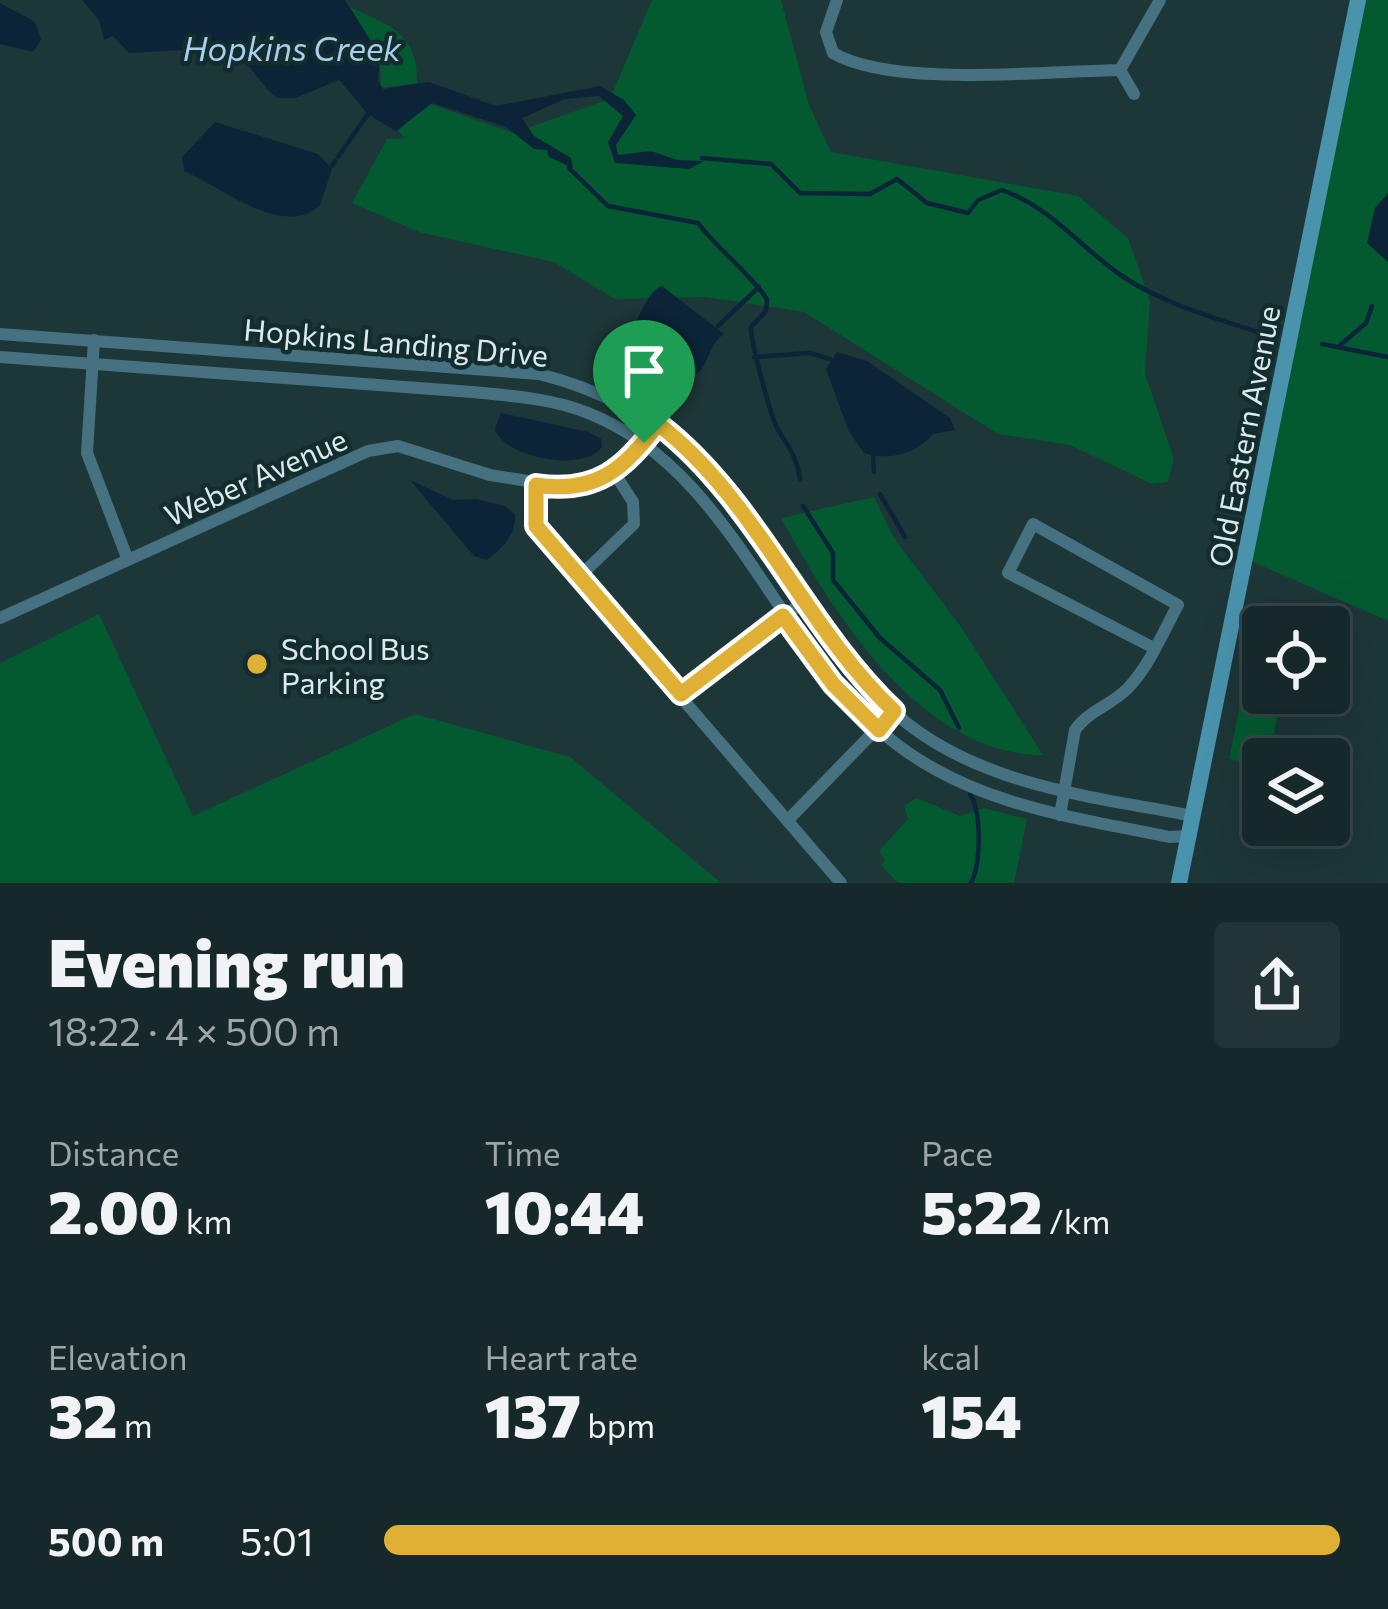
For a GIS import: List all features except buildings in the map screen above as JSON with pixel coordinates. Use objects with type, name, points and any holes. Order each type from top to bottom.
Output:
[{"type":"street","points":[[836,0],[826,32],[828,45],[849,62],[868,68],[1120,70]]},
{"type":"street","points":[[1120,70],[1160,0]]},
{"type":"street","name":"Old Eastern Avenue","points":[[1179,883],[1358,0]]},
{"type":"street","points":[[1120,70],[1134,94]]},
{"type":"street","name":"Hopkins Landing Drive","points":[[0,334],[539,374],[620,400],[658,424],[724,491],[861,680],[894,711],[975,765],[1065,790],[1193,815]]},
{"type":"street","points":[[94,340],[87,454],[128,560]]},
{"type":"street","name":"Hopkins Landing Drive","points":[[0,357],[545,400],[586,412],[644,443],[688,483],[833,684],[879,730],[975,791],[1167,837],[1189,836]]},
{"type":"street","points":[[580,577],[634,524],[633,502],[615,474],[658,424]]},
{"type":"street","name":"Weber Avenue","points":[[0,618],[384,447],[416,450],[536,485],[572,488],[615,474]]},
{"type":"street","points":[[536,485],[536,526],[841,883]]},
{"type":"street","points":[[1060,814],[1075,730],[1124,693],[1154,648],[1178,604],[1033,524],[1008,573],[1154,648]]},
{"type":"street","points":[[681,694],[803,602]]},
{"type":"street","points":[[788,819],[894,711]]},
{"type":"green space","points":[[652,0],[781,0],[809,105],[831,152],[1078,196],[1128,238],[1150,301],[1145,374],[1174,459],[1168,482],[1152,484],[1070,445],[998,434],[804,312],[706,297],[615,299],[554,262],[419,232],[352,203],[387,139],[405,138],[398,131],[428,103],[513,133],[610,99]]},
{"type":"green space","points":[[1358,0],[1388,0],[1388,621],[1246,559]]},
{"type":"green space","points":[[350,7],[389,26],[407,42],[417,83],[381,88],[380,56]]},
{"type":"green space","points":[[874,497],[894,538],[961,627],[1043,755],[999,749],[958,731],[920,705],[855,635],[781,518]]},
{"type":"green space","points":[[99,614],[193,816],[415,714],[570,757],[721,883],[0,883],[0,663]]},
{"type":"green space","points":[[1242,695],[1242,714],[1278,714],[1274,734],[1280,738],[1242,738],[1242,762],[1229,759]]},
{"type":"green space","points":[[917,798],[960,816],[984,808],[1027,819],[1014,883],[898,883],[881,865],[885,860],[879,851],[908,819],[904,806]]},
{"type":"water","name":"Hopkins Creek","points":[[82,0],[345,0],[380,56],[378,81],[383,89],[429,82],[496,106],[600,86],[624,100],[636,115],[616,145],[618,155],[651,151],[677,160],[704,161],[689,169],[615,163],[608,142],[623,116],[599,96],[565,99],[522,118],[534,136],[571,158],[573,168],[549,157],[547,150],[534,149],[506,127],[432,103],[396,131],[368,114],[339,80],[295,98],[278,98],[234,56],[205,50],[129,53],[113,36],[104,40],[99,20]]},
{"type":"water","points":[[0,3],[35,22],[41,40],[33,52],[0,44]]},
{"type":"water","points":[[215,122],[318,154],[332,169],[320,205],[289,217],[271,214],[184,171],[182,157]]},
{"type":"water","points":[[1388,193],[1388,262],[1367,243],[1375,208]]},
{"type":"water","points":[[662,286],[724,334],[692,377],[660,373],[648,367],[635,349],[637,322],[652,294]]},
{"type":"water","points":[[837,352],[867,361],[950,418],[955,430],[933,434],[902,454],[864,453],[849,432],[826,369]]},
{"type":"water","points":[[501,413],[588,432],[601,439],[602,447],[579,459],[528,454],[501,439],[495,429]]},
{"type":"water","points":[[410,480],[453,500],[476,499],[505,506],[515,514],[511,535],[487,560],[474,556]]},
{"type":"waterway","points":[[338,157],[368,114]]},
{"type":"waterway","name":"Hopkins Creek","points":[[702,158],[771,164],[800,193],[870,194],[897,179],[927,203],[968,213],[978,200],[1002,190],[1037,207],[1140,287],[1257,332]]},
{"type":"waterway","points":[[332,166],[335,161]]},
{"type":"waterway","name":"Hopkins Creek","points":[[569,168],[608,206],[698,223],[767,299],[766,311],[751,327],[752,334],[774,421],[800,479]]},
{"type":"waterway","points":[[718,326],[759,287]]},
{"type":"waterway","points":[[1338,347],[1366,323],[1372,306]]},
{"type":"waterway","points":[[1322,344],[1388,357]]},
{"type":"waterway","name":"Hopkins Creek","points":[[754,357],[810,353],[830,359]]},
{"type":"waterway","points":[[873,456],[874,472]]},
{"type":"waterway","points":[[880,494],[905,537]]},
{"type":"waterway","name":"Hopkins Creek","points":[[803,506],[833,553],[833,580],[880,638],[940,690],[959,728]]},
{"type":"waterway","points":[[970,794],[979,838],[971,883]]},
{"type":"place","name":"School Bus Parking","points":[[257,664]]},
{"type":"route","points":[[658,424],[691,451],[724,491],[861,680],[894,711],[879,730],[833,684],[783,616],[728,653],[681,694],[549,544],[533,520],[536,485],[560,489],[600,481],[625,466],[644,443],[658,424]]}]
